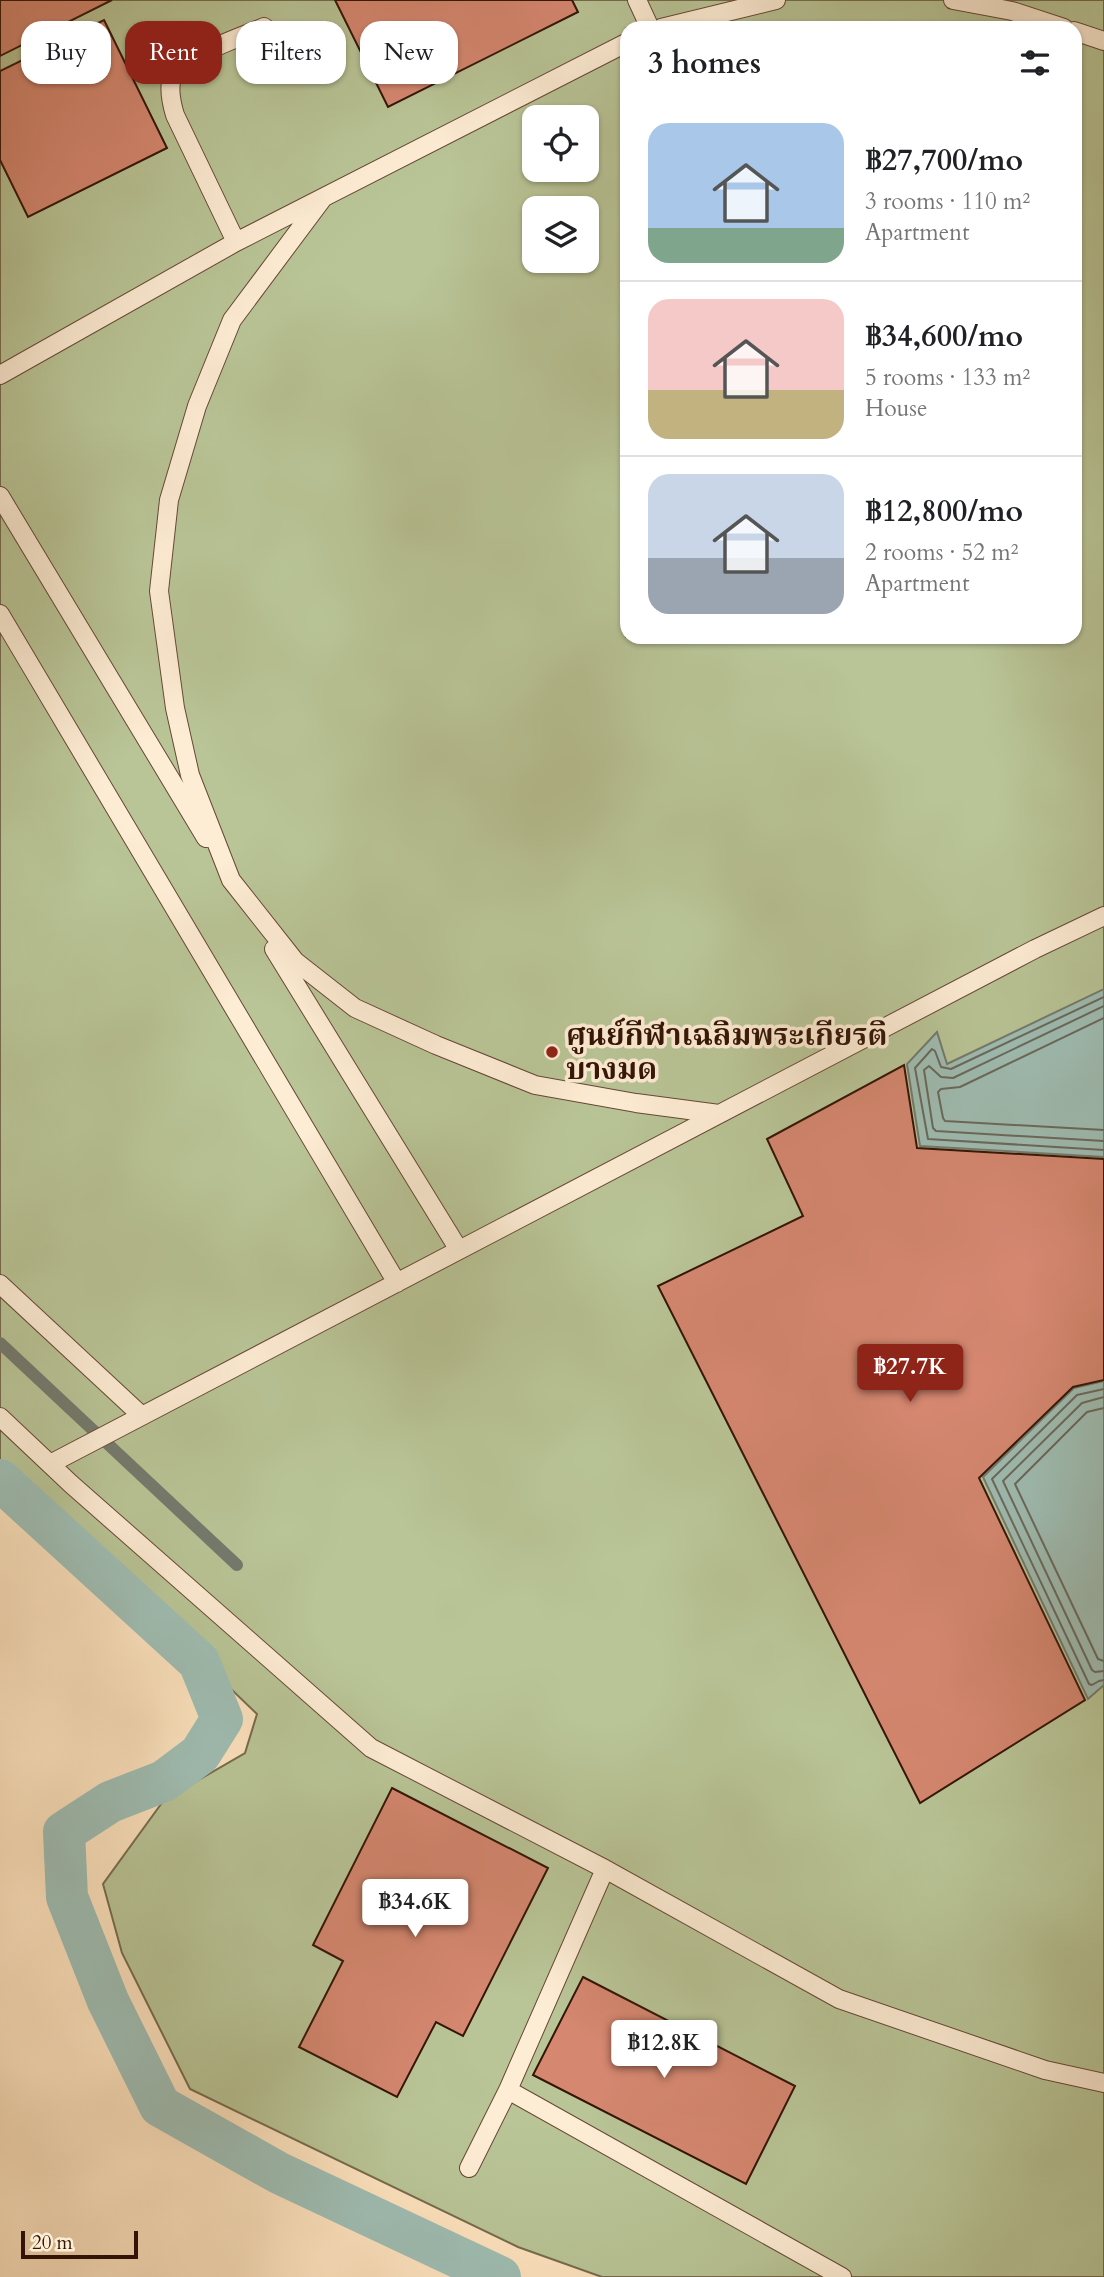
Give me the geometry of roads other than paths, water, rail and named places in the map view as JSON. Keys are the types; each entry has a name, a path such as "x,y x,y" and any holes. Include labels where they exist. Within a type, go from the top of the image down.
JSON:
{"lane":[{"path":"637,0 647,21"},
{"path":"706,17 728,0"},
{"path":"690,21 776,0"},
{"path":"953,0 1012,11 1043,21"},
{"path":"1021,0 1031,17"},
{"path":"1082,34 1104,41"},
{"path":"236,40 188,61 177,70 171,82 171,100 175,115 236,242"},
{"path":"0,375 236,242 620,46"},
{"path":"323,198 232,320 197,406 169,500 159,591 175,708 190,775 232,880 295,961 355,1008 436,1045 535,1085 719,1114"},
{"path":"0,496 459,1250"},
{"path":"0,614 397,1283"},
{"path":"50,1464 1035,949 1104,916"},
{"path":"0,1284 142,1416"},
{"path":"0,1417 371,1748 605,1869 839,1999 1045,2070 1104,2083"},
{"path":"469,2168 508,2090 605,1869"},
{"path":"508,2090 842,2277"}],"water":[{"path":"1104,989 1104,1157 920,1146 907,1064 937,1032 947,1064"},
{"path":"1104,1381 1104,1685 1088,1699 983,1477 1074,1388"}],"waterway":[{"path":"0,1343 237,1565"},
{"path":"0,1480 199,1662 222,1719 200,1754 164,1781 110,1802 64,1832 67,1897 108,2001 160,2106 279,2173 500,2277"}],"place":[{"name":"ศูนย์กีฬาเฉลิมพระเกียรติ บางมด","path":"552,1052"}]}
